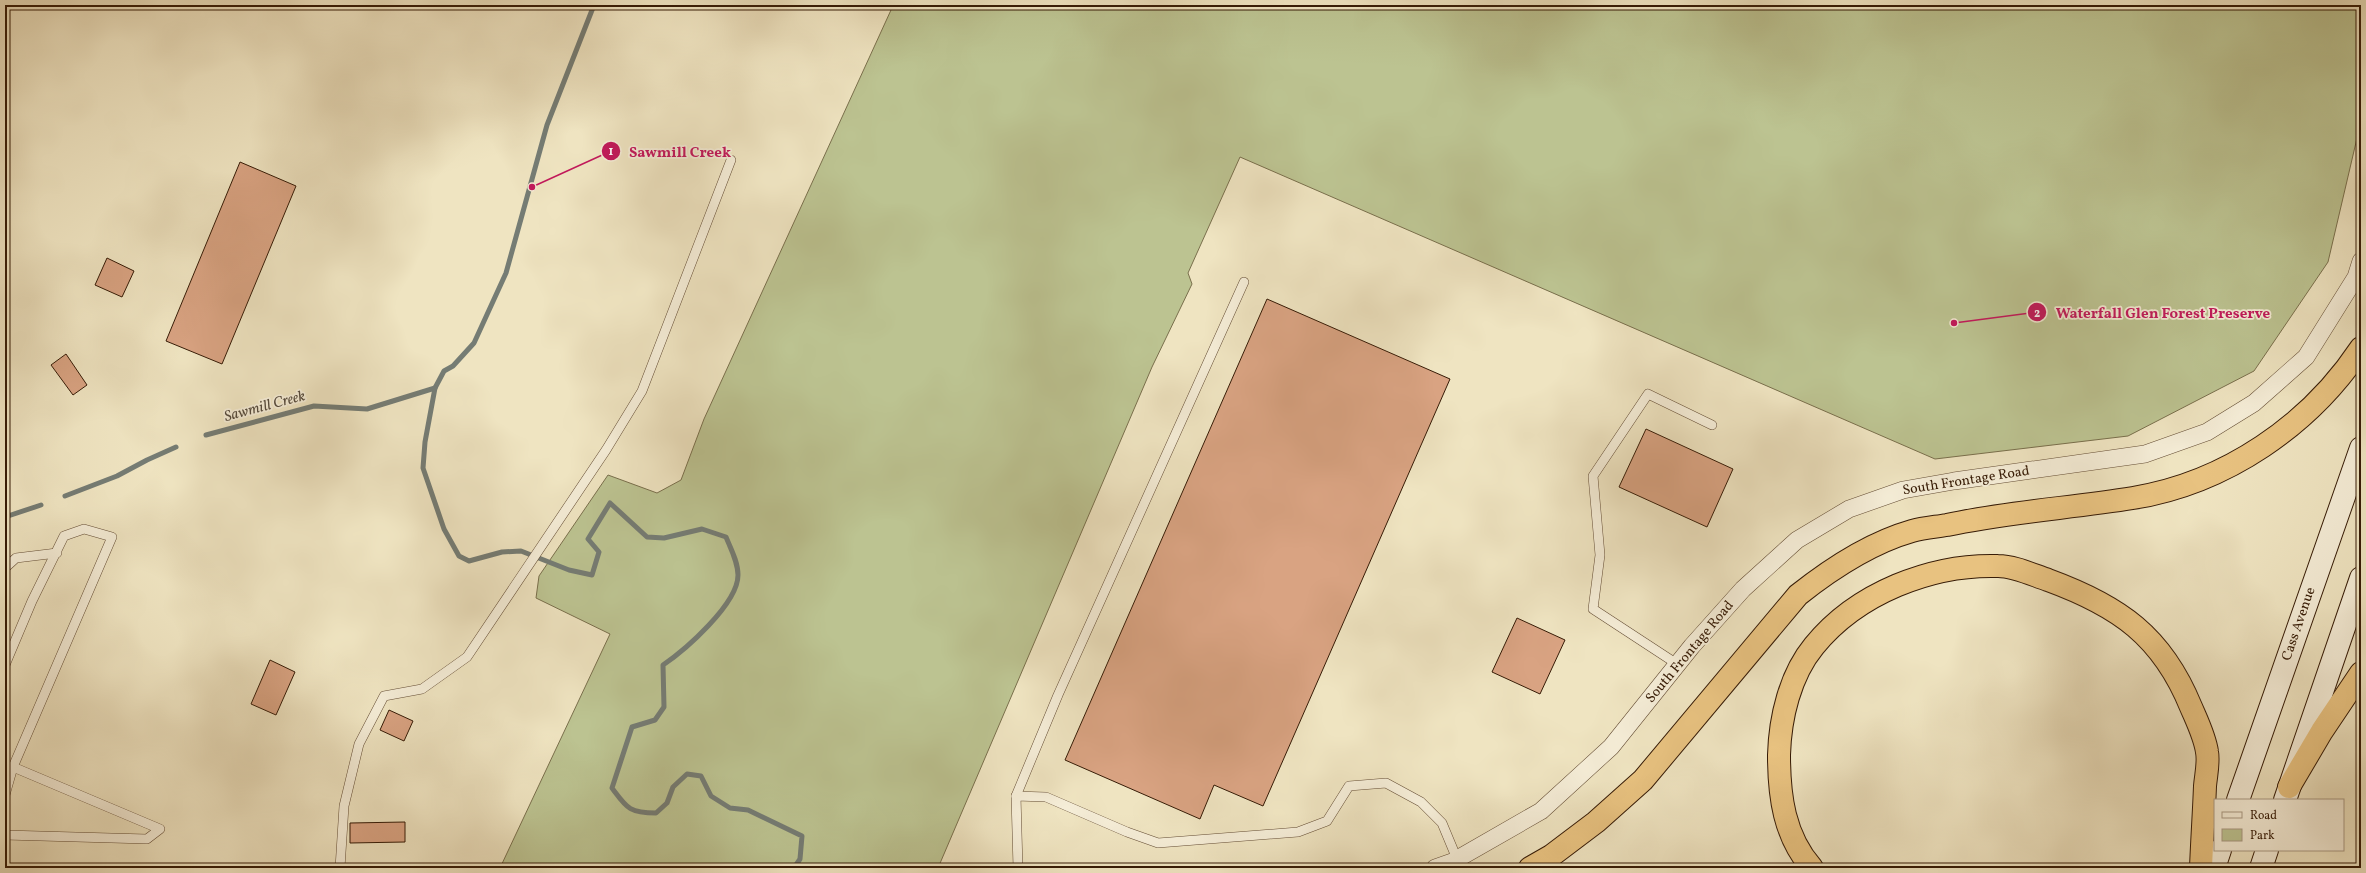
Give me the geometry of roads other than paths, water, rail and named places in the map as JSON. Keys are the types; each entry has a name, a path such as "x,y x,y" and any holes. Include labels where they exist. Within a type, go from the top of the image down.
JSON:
{"highway":[{"path":"1530,868 1551,856 1596,822 1643,780 1798,594 1826,572 1873,547 1912,531 1990,516 2134,498 2180,487 2226,469 2296,422 2343,375 2361,348"},
{"path":"1812,868 1795,847 1786,818 1781,790 1779,759 1780,728 1791,687 1813,647 1837,621 1861,604 1903,584 1937,572 2000,566 2079,591 2138,627 2166,657 2185,692 2207,752 2201,868"},
{"path":"2287,794 2322,731 2361,673"}],"main road":[{"name":"Cass Avenue","path":"2238,799 2361,448"},
{"path":"2287,794 2361,578"},
{"path":"2214,868 2220,851"},
{"path":"2261,868 2267,851"}],"street":[{"name":"South Frontage Road","path":"1434,868 1457,859 1541,811 1611,747 1677,664 1743,589 1797,540 1849,509 1911,489 2145,454 2207,432 2254,403 2306,357 2356,277 2361,261"}],"lane":[{"path":"340,868 344,806 359,744 384,696 422,689 467,657 606,450 642,391 731,160"},
{"path":"1018,868 1016,796 1061,688 1244,282"},
{"path":"1677,664 1593,609 1600,555 1593,476 1648,394 1712,425"},
{"path":"5,665 32,601 57,553 64,536 84,529 112,537 13,767 5,795"},
{"path":"5,568 16,558 57,553"},
{"path":"5,835 147,839 160,829 13,767"},
{"path":"1016,796 1046,797 1127,832 1158,843 1298,832 1327,821 1349,786 1386,783 1421,802 1442,823 1457,859"}],"waterway":[{"path":"594,5 547,125 506,273 474,343 453,366 444,371 435,388 425,442 423,468 444,529 459,556 469,561 502,552 521,551 569,570 592,575 599,552 588,539 610,503 647,537 664,538 702,529 726,537 737,565 738,575 736,587 720,612 709,625 684,649 663,665 664,707 655,720 632,727 612,788 625,805 630,808 640,812 656,813 667,803 673,787 687,774 701,776 711,796 730,808 748,810 802,836 800,859 794,868"},
{"name":"Sawmill Creek","path":"206,435 314,406 367,409 435,388"},
{"name":"Sawmill Creek","path":"65,496 117,476 176,447"},
{"name":"Sawmill Creek","path":"5,517 41,505"}],"place":[{"name":"Sawmill Creek","path":"532,187"},
{"name":"Waterfall Glen Forest Preserve","path":"1954,323"}]}
